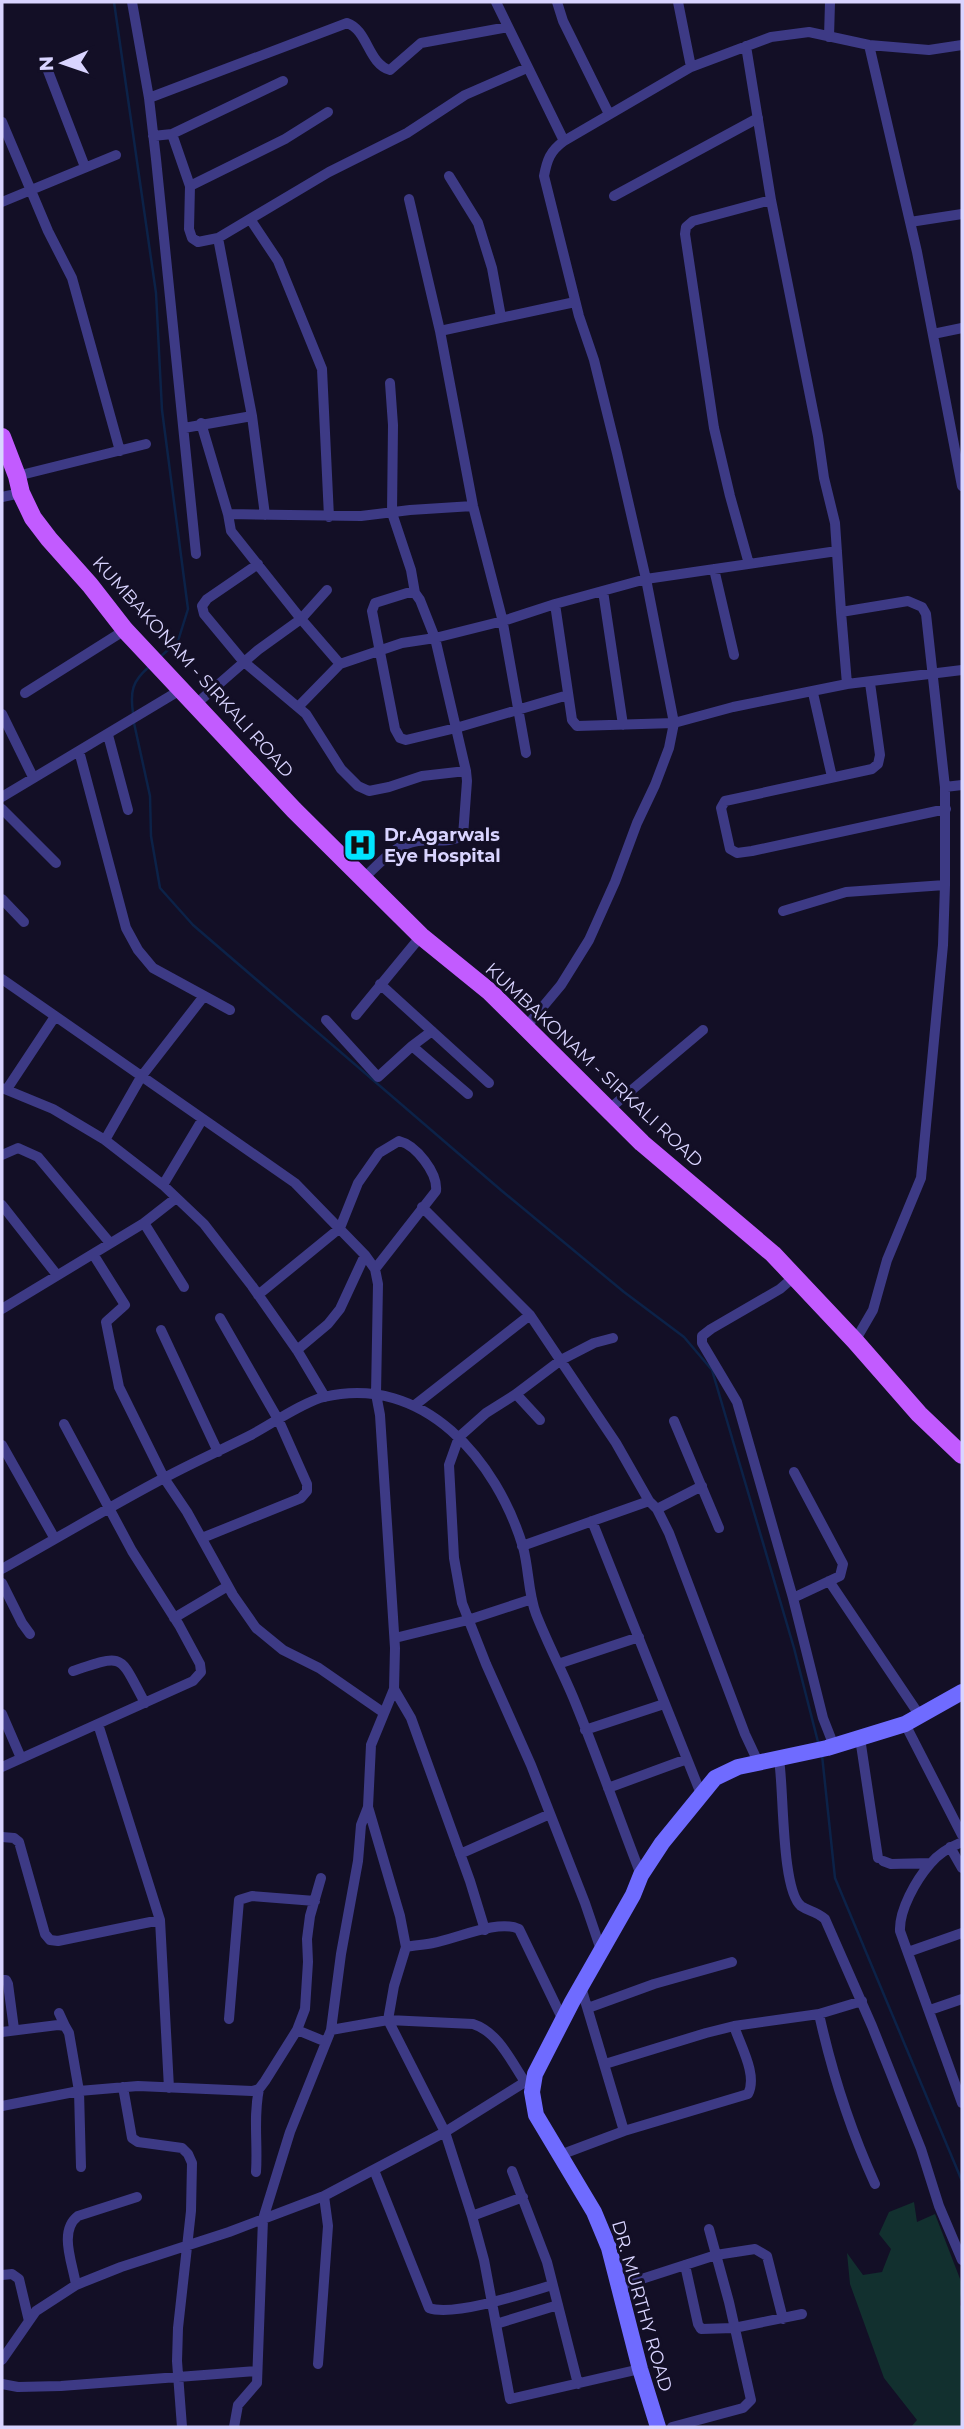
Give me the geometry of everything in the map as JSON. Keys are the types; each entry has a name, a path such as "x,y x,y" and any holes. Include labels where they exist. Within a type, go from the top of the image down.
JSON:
{"main road":[{"name":"KUMBAKONAM - SIRKALI ROAD","path":"2,437 33,518 49,539 125,630 294,810 421,936 490,992 642,1143 795,1276 919,1414 962,1455"},
{"path":"528,2084 602,1953 641,1875 662,1843 703,1792 758,1764 830,1747 905,1724 962,1694"},
{"path":"540,2065 543,2106 541,2127"},
{"name":"DR. MURTHY ROAD","path":"528,2084 541,2127 594,2212 609,2248 657,2427"}],"street":[{"path":"132,2 149,98 196,554"},
{"path":"496,2 564,141"},
{"path":"557,2 609,114"},
{"path":"678,2 691,67"},
{"path":"830,2 830,37"},
{"path":"149,98 347,23 355,27 378,64 390,71 421,43 508,27"},
{"path":"526,1027 561,985 589,940 615,882 636,823 655,785 669,748 674,723 646,579 594,360 575,302 544,176 547,160 564,141 691,67 771,37 808,32 869,45 929,50 962,45"},
{"path":"869,45 910,222 962,486"},
{"path":"746,46 771,200 835,523 847,684"},
{"path":"172,134 190,186 189,229 192,238 198,242 218,238 329,172 407,133 465,95 527,68"},
{"path":"48,71 85,167"},
{"path":"153,136 172,134 284,80"},
{"path":"190,186 285,139 328,112"},
{"path":"614,196 758,118"},
{"path":"2,122 48,231 72,278 120,451"},
{"path":"2,202 116,155"},
{"path":"449,176 478,223 492,268 501,317"},
{"path":"409,199 440,331 473,506 503,621 527,753"},
{"path":"749,564 715,428 685,233 686,227 694,220 771,200"},
{"path":"910,222 962,214"},
{"path":"250,219 278,261 322,369 329,517"},
{"path":"218,238 252,416 265,515"},
{"path":"440,331 575,302"},
{"path":"933,334 962,328"},
{"path":"363,879 396,848 416,841 448,840 463,836 467,781 435,638 415,593 411,570 392,513 393,425 390,383"},
{"path":"184,428 252,416"},
{"path":"949,424 962,421"},
{"path":"201,424 231,531 340,664"},
{"path":"2,497 19,485 146,444"},
{"path":"228,514 329,517 473,506"},
{"path":"299,706 340,664 402,643 435,638 503,621 646,579 837,551"},
{"path":"258,564 207,599 202,606 204,614 243,662 270,686 299,706 341,769 358,786 369,791 422,776 466,771"},
{"path":"714,569 734,655"},
{"path":"196,704 243,662 301,619 327,590"},
{"path":"603,591 622,725"},
{"path":"415,593 375,603 372,611 395,729 400,738 406,740 456,728 568,695"},
{"path":"841,612 908,601 922,607 926,614 946,809 943,945 921,1178 887,1260 873,1310 855,1341"},
{"path":"555,604 574,724 674,723 733,707 847,684 870,683 905,676 931,676 962,670"},
{"path":"25,693 125,630"},
{"path":"870,683 880,755 878,764 872,769 725,801 721,808 730,849 737,853 752,851 946,809"},
{"path":"2,797 182,689"},
{"path":"813,692 832,777"},
{"path":"2,714 33,777"},
{"path":"108,735 128,810"},
{"path":"79,751 125,928 153,968 230,1010"},
{"path":"944,787 962,785"},
{"path":"2,809 56,863"},
{"path":"783,911 846,892 945,885"},
{"path":"2,899 24,922"},
{"path":"356,1015 421,936"},
{"path":"380,984 489,1083"},
{"path":"4,985 295,1183 340,1228 375,1269 378,1284 376,1394 380,1415 395,1638 394,1689 370,1745 368,1807 400,1916 406,1947 394,1986 388,2020 445,2132 472,2216 510,2399 640,2369"},
{"path":"105,1140 141,1077 204,996"},
{"path":"54,1018 4,1088 53,1109 105,1140 163,1185 204,1224 297,1350 325,1397"},
{"path":"326,1020 378,1077 432,1031"},
{"path":"608,1110 703,1030"},
{"path":"412,1046 468,1094"},
{"path":"163,1185 202,1120"},
{"path":"258,1295 340,1228 358,1183 379,1153 399,1141 408,1143 434,1173 436,1191 375,1269"},
{"path":"2,1155 18,1149 28,1150 38,1157 110,1243"},
{"path":"2,1309 144,1223 176,1198"},
{"path":"2,1205 57,1275"},
{"path":"422,1207 530,1315 616,1443 653,1505 758,1764"},
{"path":"144,1223 184,1287"},
{"path":"93,1254 125,1306 106,1322 119,1387 164,1478 187,1512 228,1586 256,1628 283,1650 319,1668 384,1713"},
{"path":"297,1350 340,1310 365,1255"},
{"path":"795,1276 780,1289 711,1329 702,1336 702,1343 737,1402 793,1598 830,1747"},
{"path":"415,1405 530,1315"},
{"path":"202,1538 305,1496 307,1484 279,1421 220,1318"},
{"path":"161,1330 218,1452"},
{"path":"602,1953 586,1903 462,1603 454,1558 449,1465 459,1437 486,1413 561,1360 594,1343 613,1338"},
{"path":"2,1569 164,1478 279,1421 310,1402 325,1397 376,1394 415,1405 444,1423 470,1448 501,1493 522,1546 532,1599 641,1875"},
{"path":"516,1394 540,1420"},
{"path":"674,1421 719,1528"},
{"path":"2,1767 194,1681 201,1672 200,1664 109,1510 64,1424"},
{"path":"2,1445 55,1539"},
{"path":"793,1598 840,1576 843,1564 794,1472"},
{"path":"522,1546 592,1521 653,1505 702,1486"},
{"path":"592,1521 664,1704 703,1792"},
{"path":"829,1581 920,1716"},
{"path":"2,1583 30,1634"},
{"path":"174,1618 228,1586"},
{"path":"395,1638 532,1599"},
{"path":"558,1664 639,1637"},
{"path":"73,1671 109,1658 116,1659 127,1669 145,1703"},
{"path":"394,1689 411,1718 485,1930"},
{"path":"585,1730 664,1704"},
{"path":"2,1714 21,1758"},
{"path":"98,1724 160,1920 169,2088"},
{"path":"905,1724 962,1835"},
{"path":"860,1738 880,1859 891,1864 930,1863"},
{"path":"608,1788 687,1759"},
{"path":"779,1759 783,1826 793,1895 801,1906 815,1911 825,1919 862,2001 962,2260"},
{"path":"234,2427 238,2405 257,2383 263,2219 290,2132 331,2030 341,1954 358,1861 361,1825 368,1807"},
{"path":"460,1854 550,1814"},
{"path":"2,1838 14,1838 19,1842 45,1934 50,1940 58,1941 160,1920"},
{"path":"962,1842 950,1847 930,1863 900,1920 900,1931 962,2103"},
{"path":"950,1847 962,1868"},
{"path":"256,2172 254,2122 259,2089 297,2030 305,2009 307,1939 321,1878"},
{"path":"229,2019 239,1900 252,1896 315,1901"},
{"path":"406,1947 435,1943 485,1930 512,1926 519,1928 563,2020"},
{"path":"908,1952 962,1933"},
{"path":"588,2008 654,1984 732,1962"},
{"path":"2,1980 6,1980 8,1984 14,2029"},
{"path":"582,1987 624,2131"},
{"path":"930,2010 962,1999"},
{"path":"605,2064 734,2026 819,2014 862,2001"},
{"path":"59,2013 69,2033 79,2091 81,2167"},
{"path":"819,2014 827,2051 853,2136 875,2185"},
{"path":"2,2360 29,2321 44,2305 76,2285 324,2196 445,2132 528,2084 486,2028 473,2024 388,2020 331,2030"},
{"path":"2,2032 65,2026"},
{"path":"560,2154 624,2131 748,2094 752,2086 750,2073 734,2026"},
{"path":"297,2030 326,2042"},
{"path":"949,2064 962,2060"},
{"path":"2,2106 79,2091 123,2087 240,2091 259,2089"},
{"path":"123,2087 132,2138 138,2142 182,2148 192,2163 191,2211 178,2328 182,2427"},
{"path":"374,2170 429,2308 441,2310 492,2303 552,2285"},
{"path":"512,2171 547,2262 578,2384"},
{"path":"318,2364 328,2226 324,2196"},
{"path":"76,2285 67,2235 71,2222 78,2216 137,2197"},
{"path":"472,2216 523,2197"},
{"path":"672,2427 748,2405 751,2393 709,2229"},
{"path":"620,2286 716,2255 755,2249 767,2256 783,2319"},
{"path":"685,2265 701,2329 734,2328 802,2314"},
{"path":"2,2275 12,2274 19,2279 29,2321"},
{"path":"496,2324 558,2305"},
{"path":"2,2384 18,2388 42,2387 257,2371"}],"green space":[{"path":"914,2202 917,2222 935,2214 962,2284 962,2427 911,2427 917,2420 884,2378 850,2284 847,2253 863,2275 882,2272 891,2249 879,2234 889,2212"}],"waterway":[{"path":"114,2 156,293 162,410 188,609 178,641 159,658"},
{"path":"133,713 134,687 149,667"},
{"path":"134,723 150,796 151,836 160,888 193,925 502,1191 624,1292 684,1337 712,1370 794,1648 818,1742"},
{"path":"822,1755 835,1878 962,2181"}],"place":[{"name":"Dr.Agarwals Eye Hospital","path":"360,845"}]}
